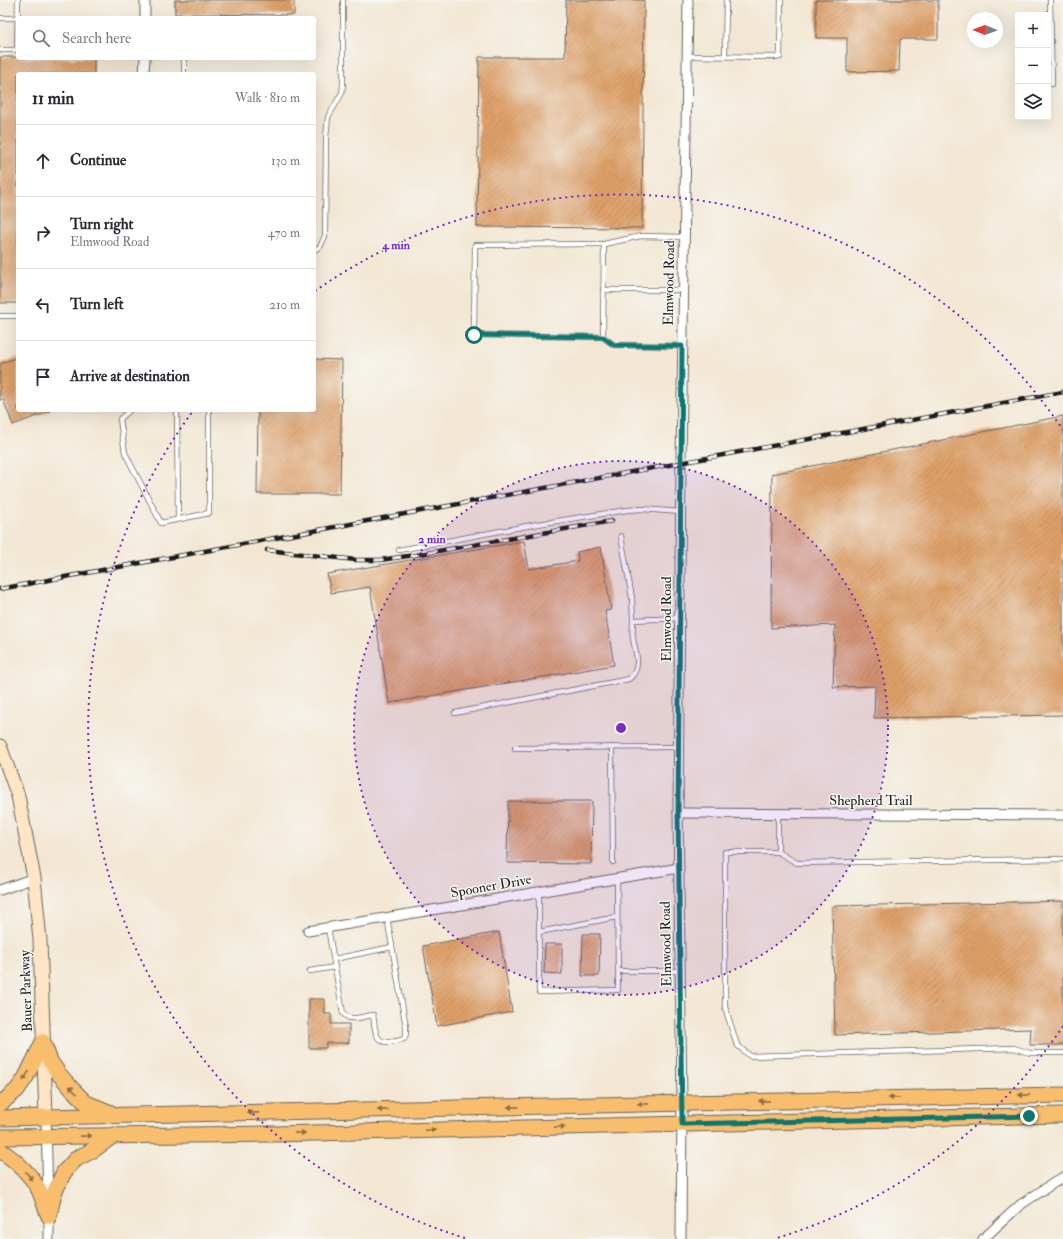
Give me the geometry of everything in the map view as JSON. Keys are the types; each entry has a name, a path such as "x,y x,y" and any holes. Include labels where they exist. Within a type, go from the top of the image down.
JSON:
{"main road":[{"name":"Bauer Parkway","path":"0,746 18,796 34,878 40,940 46,1118"},
{"path":"0,1104 17,1090 26,1077 43,1042"},
{"path":"43,1042 50,1061 59,1074 86,1103 118,1116"},
{"path":"0,1118 1063,1095"},
{"path":"0,1137 281,1133 1063,1115"},
{"path":"49,1216 54,1193 64,1172 76,1160 95,1149 114,1135"},
{"path":"0,1150 12,1159 31,1179 38,1189 49,1216"}],"street":[{"path":"145,0 145,16"},
{"name":"Elmwood Road","path":"681,1239 682,1103 678,813 682,346 688,0"},
{"path":"144,72 145,60"},
{"name":"Shepherd Trail","path":"678,813 1063,815"},
{"name":"Spooner Drive","path":"308,931 679,868"},
{"path":"0,890 34,878"},
{"name":"Bauer Parkway","path":"46,1118 49,1239"},
{"path":"983,1239 1020,1205 1063,1177"}],"lane":[{"path":"18,0 18,16"},
{"path":"316,249 320,247 325,236 326,138 328,117 342,93 343,85 343,0"},
{"path":"725,56 726,0"},
{"path":"687,56 780,57 782,0"},
{"path":"1050,0 1052,84"},
{"path":"0,18 16,18"},
{"path":"0,50 16,50"},
{"path":"184,60 184,72"},
{"path":"682,346 614,345 603,337 474,335 475,245 604,244 642,236 684,237"},
{"path":"603,337 604,244"},
{"path":"603,290 683,290"},
{"path":"0,316 16,316"},
{"path":"128,412 120,419 125,453 161,523 209,513 209,412"},
{"path":"176,412 178,519"},
{"path":"399,550 532,525 628,510 642,509 680,512"},
{"path":"455,713 629,679 633,675 637,666 633,637 632,598 621,536"},
{"path":"633,620 680,618"},
{"path":"612,747 613,862"},
{"path":"515,748 679,747"},
{"path":"778,814 778,852"},
{"path":"1063,859 797,863 778,852 725,852 725,1007 737,1045 750,1056 1014,1048 1030,1053 1063,1053"},
{"path":"539,892 540,992 618,990 617,878"},
{"path":"539,932 617,917"},
{"path":"328,928 346,1017 351,1019 373,1015 379,1040 384,1042 401,1040 404,1039 406,1034 406,1027 387,918"},
{"path":"334,959 392,947"},
{"path":"310,971 335,967"},
{"path":"618,971 681,971"}],"building":[{"path":"175,0 294,0 294,15 175,14"},
{"path":"566,0 644,0 642,228 477,227 479,57 565,57"},
{"path":"816,0 938,0 938,39 900,39 899,71 847,72 847,38 816,38"},
{"path":"0,57 16,57 16,60 94,60 94,72 16,72 16,303 0,303"},
{"path":"16,358 16,412 47,412 13,425 3,399 0,400 0,364"},
{"path":"316,359 342,360 340,494 257,494 258,412 316,412"},
{"path":"1063,416 1063,715 874,718 875,686 833,687 835,625 771,628 772,474"},
{"path":"524,541 529,569 578,561 577,552 601,547 611,610 605,611 614,665 389,703 370,587 331,593 327,574"},
{"path":"508,801 592,801 591,864 507,863"},
{"path":"1063,901 1063,1045 1030,1045 1031,1029 835,1035 832,906"},
{"path":"499,932 512,1012 437,1026 423,946"},
{"path":"583,934 600,934 599,976 582,976"},
{"path":"545,944 562,944 562,974 544,973"},
{"path":"309,999 325,999 325,1014 331,1014 331,1024 349,1024 349,1043 326,1043 326,1048 309,1048"}],"railway":[{"path":"0,589 1063,392"},
{"path":"267,550 356,560 380,560 612,521"}],"route":[{"path":"474,335 603,337 614,345 682,346 678,813 682,1124 1029,1116"}]}
